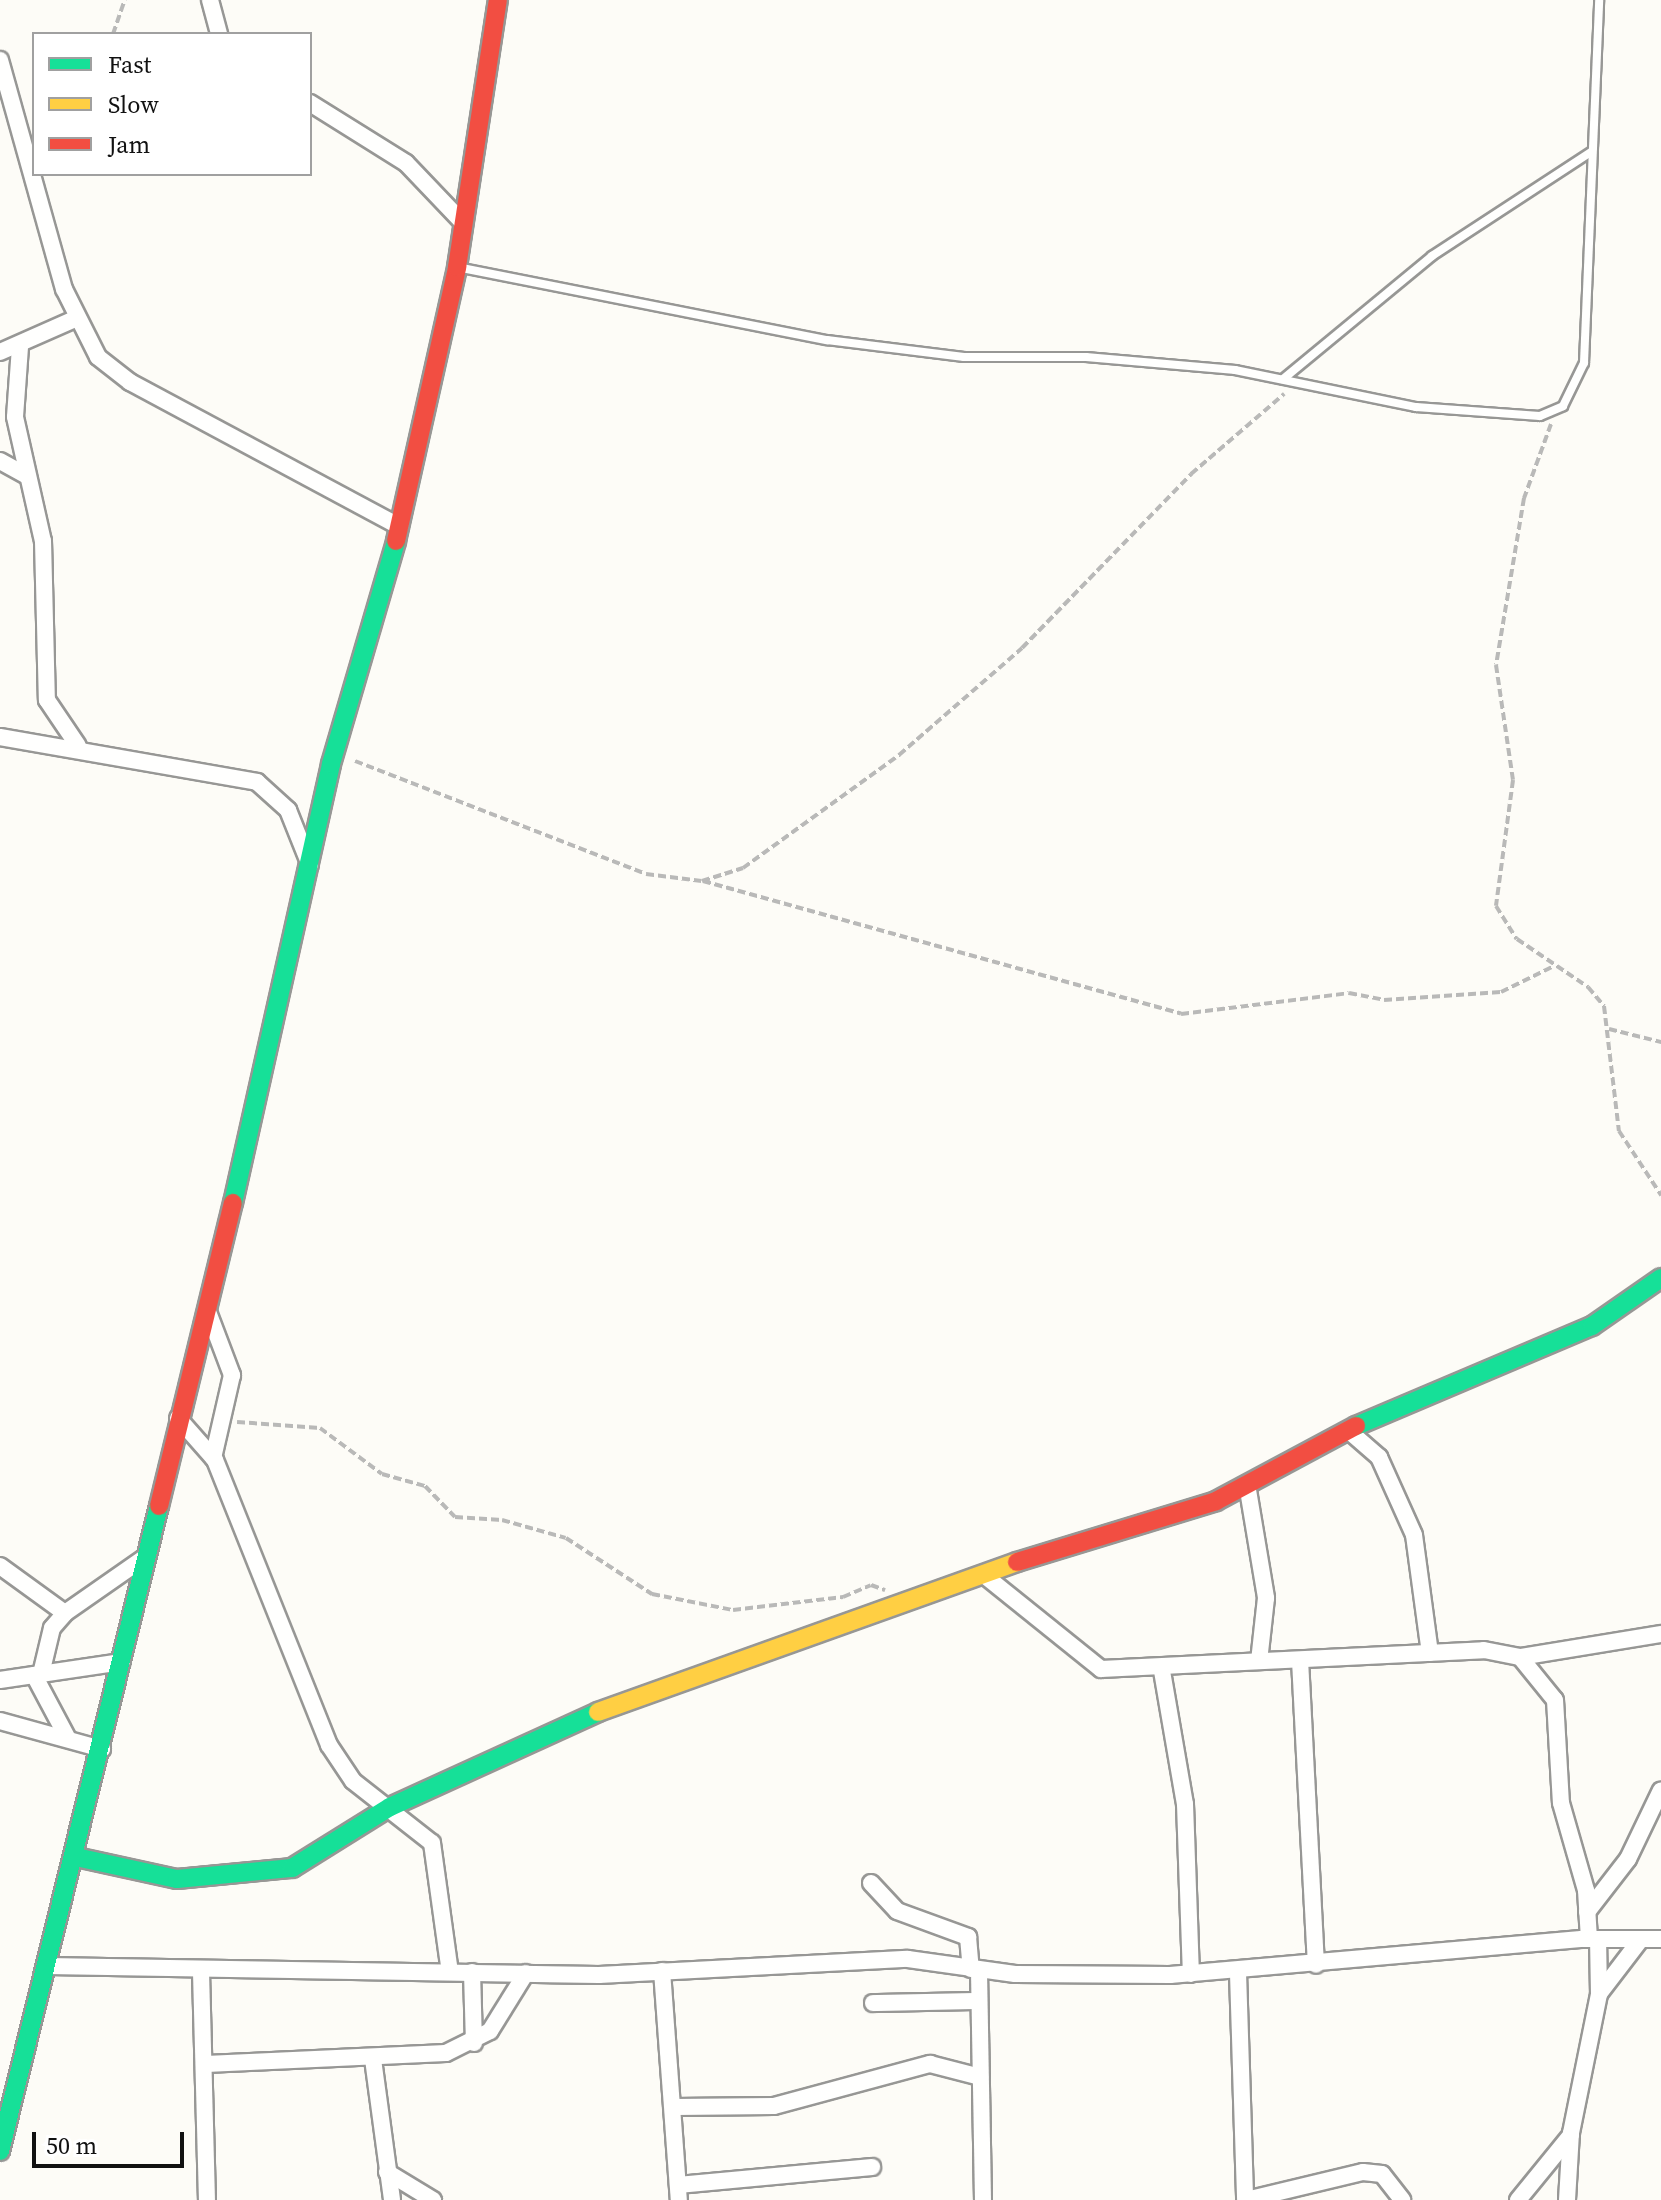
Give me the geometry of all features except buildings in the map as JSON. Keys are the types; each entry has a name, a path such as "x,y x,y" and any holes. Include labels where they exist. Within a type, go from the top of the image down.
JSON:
{"street":[{"path":"210,0 218,32"},
{"path":"0,2151 102,1749 335,752 400,527 457,267 498,0"},
{"path":"0,60 32,167"},
{"path":"312,104 406,163 464,224"},
{"path":"35,176 77,318 98,357 130,382 400,527"},
{"path":"0,352 20,347 77,318"},
{"path":"20,347 15,417 25,475 43,541 47,700 78,746"},
{"path":"0,461 25,475"},
{"path":"0,737 78,746 257,782 288,810 310,865"},
{"path":"76,1857 177,1879 292,1868 390,1807 652,1688 907,1604 1247,1484 1349,1431 1592,1326 1661,1278"},
{"path":"207,1309 232,1375 223,1426 213,1458"},
{"path":"178,1418 213,1458 329,1745 353,1781 432,1843 450,1972"},
{"path":"1349,1431 1379,1457 1405,1510 1430,1653"},
{"path":"1247,1484 1261,1536 1266,1598 1259,1661"},
{"path":"68,1739 37,1675 52,1628 65,1613 148,1555"},
{"path":"0,1566 65,1613"},
{"path":"984,1575 1083,1661 1114,1671 1162,1671 1259,1661 1430,1653 1520,1657 1661,1634"},
{"path":"1520,1657 1555,1700 1561,1803 1594,1939 1599,1994 1571,2135 1567,2200"},
{"path":"1300,1660 1316,1965"},
{"path":"0,1680 122,1662"},
{"path":"1162,1671 1186,1816 1191,1974"},
{"path":"0,1721 102,1749"},
{"path":"1587,1912 1628,1859 1661,1790"},
{"path":"871,1883 897,1911 968,1937 979,2001 983,2200"},
{"path":"47,1966 201,1972 526,1973 662,1971 908,1959 975,1970 1191,1974 1238,1973 1594,1939 1661,1939"},
{"path":"1599,1994 1641,1939"},
{"path":"662,1971 675,2107 679,2192 872,2167"},
{"path":"201,1972 206,2064 207,2200"},
{"path":"472,1972 474,2043"},
{"path":"206,2064 373,2059 446,2053 474,2043 490,2031 526,1973"},
{"path":"1238,1973 1246,2200 1363,2172 1382,2174 1402,2200"},
{"path":"873,2003 979,2001"},
{"path":"373,2059 392,2200"},
{"path":"675,2107 774,2106 930,2064 980,2077"},
{"path":"1518,2200 1571,2135"},
{"path":"387,2172 433,2200"}],"lane":[{"path":"457,267 827,340 1283,379 1490,415 1554,410 1577,388 1584,363 1599,0"},
{"path":"1283,379 1432,256 1591,152"}],"path":[{"path":"114,32 125,0"},
{"path":"702,881 772,852 899,755 1061,611 1252,416 1302,383"},
{"path":"1554,410 1546,452 1524,498 1496,665 1513,780 1495,892 1508,931 1588,987 1609,1029 1607,1079 1619,1131 1661,1195"},
{"path":"335,752 646,874 702,881 1181,1014 1349,993 1384,1000 1501,992 1554,966"},
{"path":"1609,1029 1661,1042"},
{"path":"223,1426 269,1420 320,1428 382,1474 425,1486 455,1517 502,1520 566,1538 652,1594 733,1610 843,1597 871,1585 907,1604"}],"traffic: fast":[{"path":"233,1203 331,764 396,541"},
{"path":"1356,1426 1592,1326 1661,1278"},
{"path":"0,2151 159,1506"},
{"path":"76,1857 177,1879 292,1868 390,1807 598,1712"}],"traffic: slow":[{"path":"598,1712 1017,1562"}],"traffic: jam":[{"path":"396,541 457,267 498,0"},
{"path":"159,1506 233,1203"},
{"path":"1017,1562 1216,1501 1356,1426"}]}
